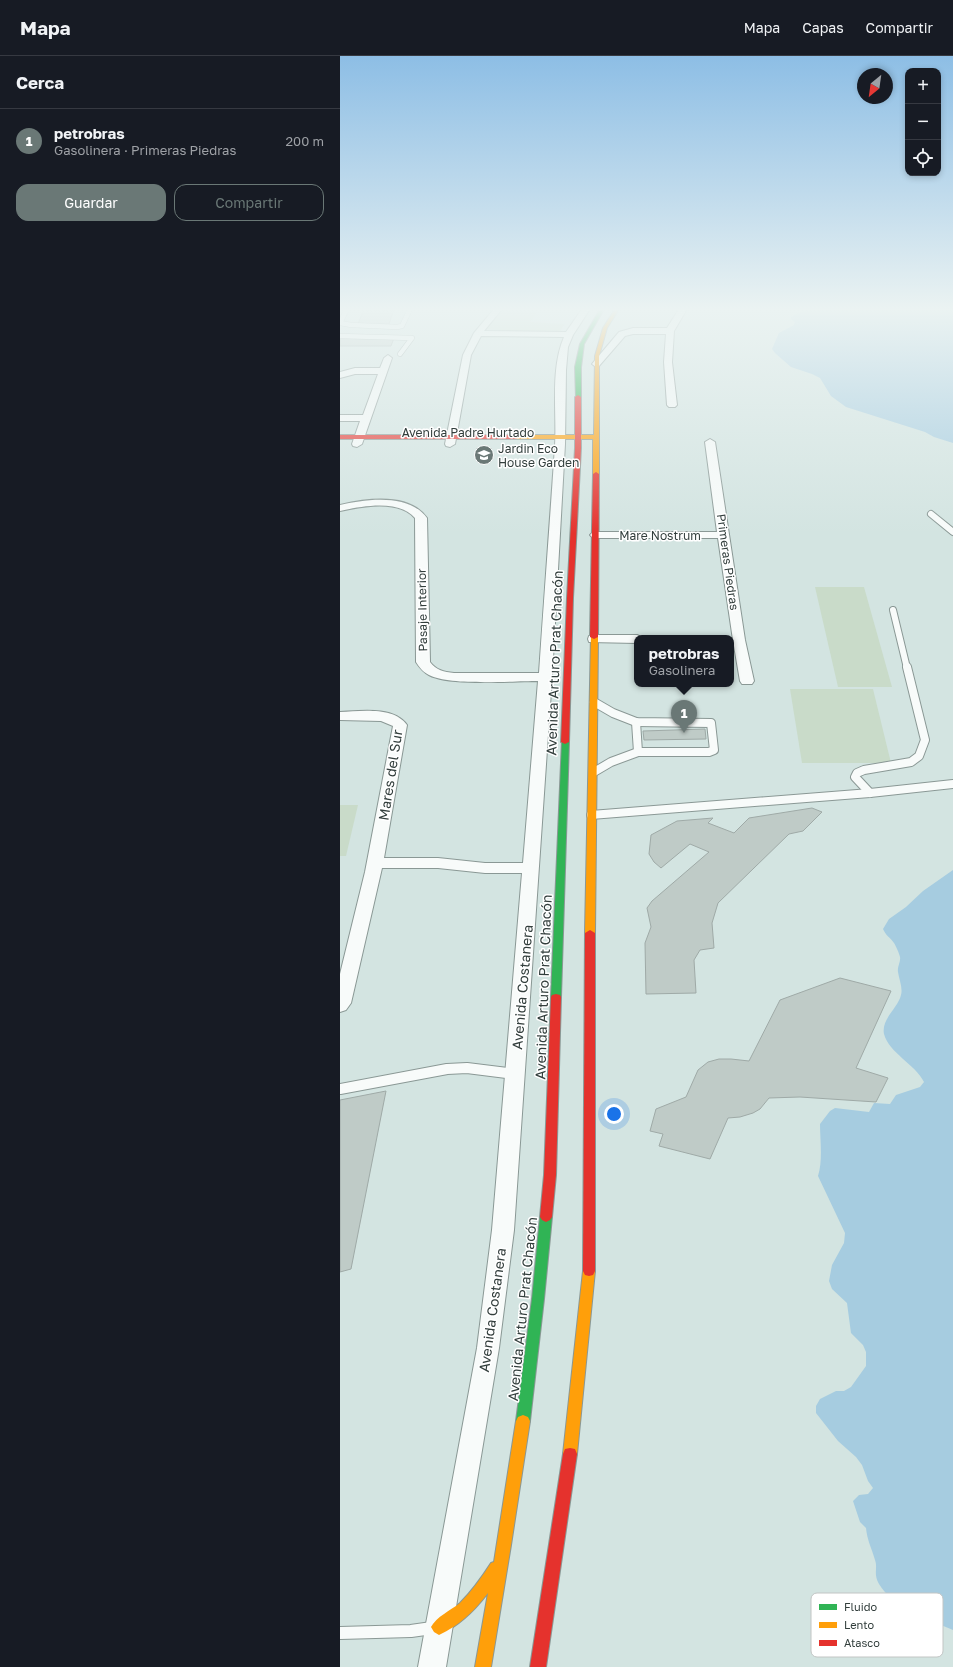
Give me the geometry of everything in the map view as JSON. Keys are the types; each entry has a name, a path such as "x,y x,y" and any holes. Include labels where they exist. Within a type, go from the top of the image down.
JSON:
{"main road":[{"name":"Avenida Arturo Prat Chacón","path":"483,1667 508,1526 533,1352 550,1175 570,606 578,440 578,384"},
{"path":"538,1667 570,1456 589,1268 591,815 593,772 596,535 596,384"},
{"name":"Avenida Padre Hurtado","path":"340,437 359,440 597,440"},
{"name":"Avenida Padre Hurtado","path":"340,444 359,440"},
{"path":"439,1627 458,1616 474,1602 488,1585 498,1566 508,1526"}],"street":[{"path":"359,440 379,384"},
{"path":"451,440 461,384"},
{"name":"Avenida Costanera","path":"432,1667 478,1410 503,1230 545,677 560,440 561,384"},
{"path":"670,384 672,405"},
{"path":"340,418 367,418"},
{"name":"Primeras Piedras","path":"710,442 724,535 735,640 748,681"},
{"name":"Pasaje Interior","path":"340,508 363,504 390,504 410,508 419,514 421,518 423,662 429,670 440,675 454,677 545,677"},
{"name":"Mare Nostrum","path":"596,535 724,535"},
{"path":"594,639 634,639"},
{"name":"Mares del Sur","path":"340,716 387,717 397,721 400,725 374,868 342,1003 340,1006"},
{"path":"374,868 441,871 485,868 531,868"}],"lane":[{"path":"931,514 953,532"},
{"path":"870,793 855,777 857,773 864,770 911,762 919,756 925,740 893,610"},
{"path":"593,702 613,713 636,722 707,722 712,725 714,750 709,752 638,752 611,762 593,772"},
{"path":"636,722 638,752"},
{"path":"591,815 870,793 953,784"},
{"path":"340,1089 447,1069 472,1069 515,1074"},
{"path":"340,1633 411,1631 439,1627"}],"green space":[{"path":"815,587 864,587 892,687 838,687"},
{"path":"790,689 873,689 891,763 802,763"},
{"path":"340,805 358,805 346,856 340,856"}],"water":[{"path":"824,384 953,384 953,443 934,437 925,432 846,407 831,396"},
{"path":"953,870 953,1630 943,1626 943,1593 886,1593 879,1584 876,1577 876,1563 868,1540 866,1528 860,1522 853,1501 859,1495 868,1494 873,1488 868,1481 862,1465 856,1457 838,1441 816,1413 816,1406 820,1399 836,1391 844,1391 851,1387 866,1366 866,1352 863,1345 851,1333 847,1303 832,1289 829,1281 832,1265 844,1243 845,1233 818,1176 821,1157 820,1124 830,1111 835,1108 869,1112 874,1103 890,1104 896,1095 920,1087 924,1082 915,1070 891,1047 884,1034 887,1018 897,1004 902,989 898,970 900,955 894,943 883,929 889,919 906,907 923,891"}],"building":[{"path":"705,729 706,739 644,740 643,731"},
{"path":"812,808 822,812 803,831 789,834 718,903 712,923 714,948 700,950 694,960 696,993 646,994 645,943 651,927 647,908 652,901 709,852 690,844 661,868 654,862 649,854 651,835 677,821 713,818 708,823 734,833 749,818"},
{"path":"840,978 891,991 856,1068 888,1078 876,1102 800,1097 769,1098 760,1109 753,1113 740,1117 728,1118 710,1159 659,1146 663,1134 650,1131 656,1109 686,1097 698,1070 708,1062 719,1059 749,1061 780,1000"},
{"path":"386,1091 351,1269 340,1272 340,1100"}],"traffic: fast":[{"path":"578,384 578,397"},
{"path":"556,997 565,742"},
{"path":"523,1421 538,1299 546,1217"}],"traffic: slow":[{"path":"596,474 597,384"},
{"path":"516,437 597,437"},
{"path":"590,933 594,637"},
{"path":"570,1454 589,1271"},
{"path":"483,1667 523,1421"},
{"path":"439,1627 464,1609 471,1602 496,1568"}],"traffic: jam":[{"path":"565,742 570,598 578,448 578,397"},
{"path":"340,437 516,437"},
{"path":"594,637 596,474"},
{"path":"589,1271 590,933"},
{"path":"546,1217 550,1175 556,997"},
{"path":"538,1667 570,1454"}],"place":[{"name":"Jardin Eco House Garden","path":"484,455"},
{"name":"petrobras","path":"684,733"}]}
